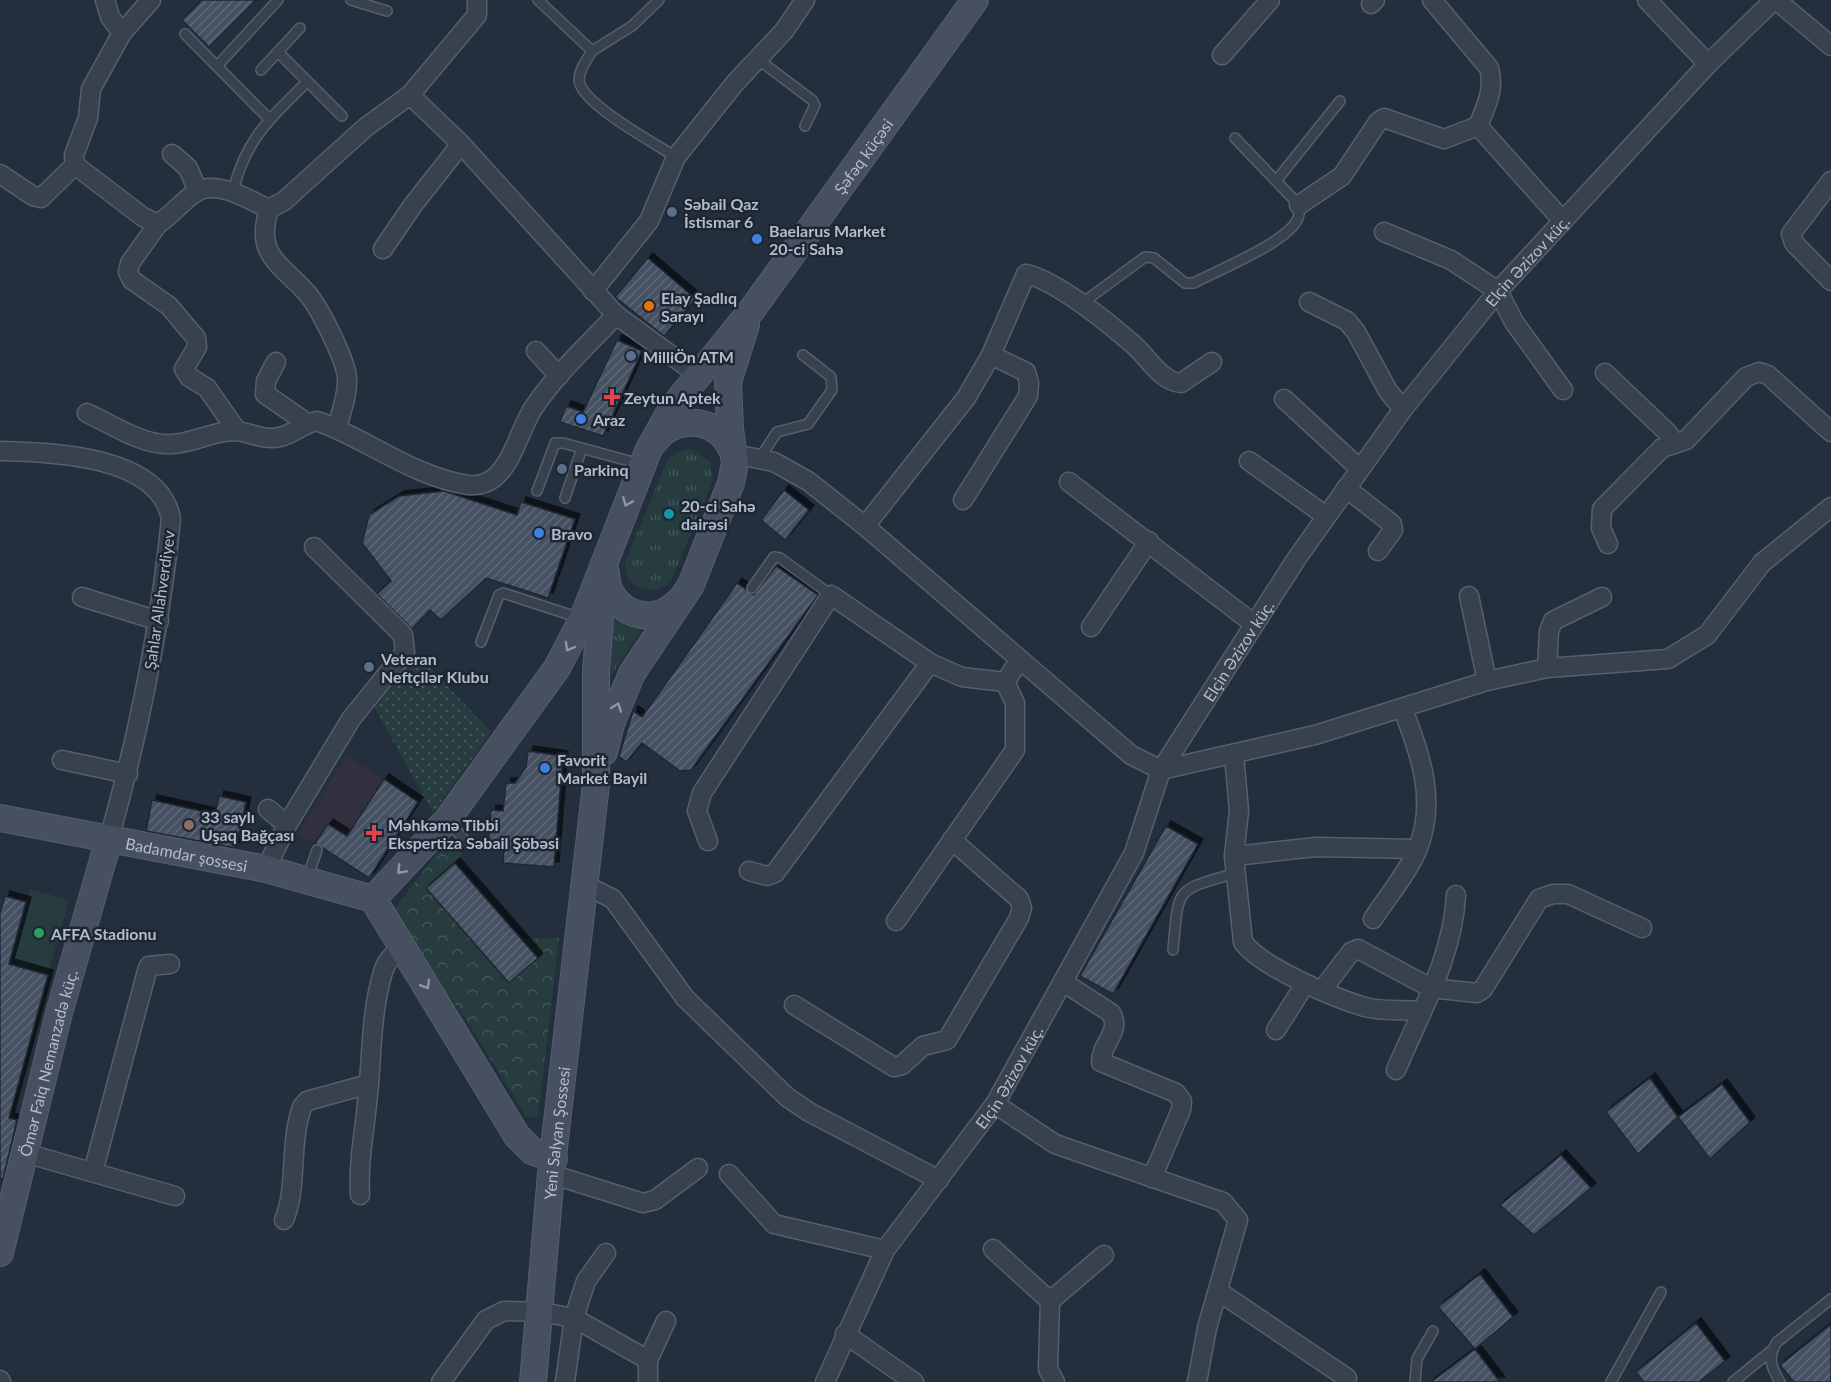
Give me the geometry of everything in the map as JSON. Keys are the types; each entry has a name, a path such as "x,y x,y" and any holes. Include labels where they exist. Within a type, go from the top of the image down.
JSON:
{"main road":[{"name":"Şəfəq küçəsi","path":"751,311 975,0"},
{"path":"553,1166 532,1151 517,1136 373,899 447,820 557,668 583,618 645,458 672,408 697,374 751,311"},
{"path":"596,783 611,724 632,673 684,596 734,471 728,410 728,382 751,311"},
{"path":"645,458 664,430 690,422 713,429 723,437 734,454"},
{"path":"606,554 609,589 622,608 633,614 646,617 659,614 672,609 684,596"},
{"path":"596,783 597,643 606,554"},
{"name":"Yeni Salyan Şossesi","path":"533,1382 553,1166 596,783"},
{"name":"Badamdar şossesi","path":"0,818 266,869 373,899"},
{"name":"Ömər Faiq Nemanzadə küç.","path":"0,1253 59,1013 109,839"}],"street":[{"path":"105,0 110,17 122,33"},
{"path":"151,0 122,33 91,89 88,118 74,155 75,165 143,217 158,224"},
{"path":"337,428 347,392 347,376 306,292 276,265 267,250 264,225 269,209 284,201 359,133 410,95 477,15 477,0"},
{"path":"593,291 649,220 676,157 735,83 759,60 806,0"},
{"path":"1222,55 1270,0"},
{"path":"1299,205 1342,176 1378,122 1384,118 1444,140 1478,126 1491,96 1493,82 1489,68 1432,0"},
{"path":"1647,0 1708,64"},
{"path":"1775,0 1831,46"},
{"name":"Elçin Əzizov küç.","path":"825,1382 885,1250 995,1104 1134,853 1161,770 1326,516 1403,409 1498,291 1708,64 1775,0"},
{"path":"410,95 461,144 616,315 697,374"},
{"path":"1478,126 1563,221"},
{"path":"383,249 413,205 461,144"},
{"path":"172,154 188,168 198,191"},
{"path":"0,174 33,196 41,198 75,165"},
{"path":"1831,182 1791,234 1794,243 1831,281"},
{"path":"237,431 207,388 189,377 184,369 197,346 196,338 169,306 132,280 128,272 130,263 158,224 198,191 208,189 233,192 269,209"},
{"path":"1384,232 1451,260 1498,291 1514,322 1563,390"},
{"path":"865,526 966,398 991,355 1026,274 1042,278 1081,304 1134,345 1171,382 1181,383 1212,362"},
{"path":"1309,302 1347,321 1356,332 1388,391 1403,409"},
{"path":"87,413 142,438 171,445 202,435 237,431 261,438 278,438 307,423 317,421 337,428 421,469 462,483 481,484 494,478 501,469 523,424 559,376 616,315"},
{"path":"536,351 559,376"},
{"path":"963,500 1028,396 1029,383 1026,372 991,355"},
{"path":"276,362 266,381 265,394 307,423"},
{"path":"1608,544 1600,528 1602,509 1662,448 1686,440 1746,378 1759,372 1768,375 1831,432"},
{"path":"1605,373 1668,433 1675,444"},
{"path":"1284,399 1360,469"},
{"name":"Şahlar Allahverdiyev","path":"0,451 40,452 99,460 137,475 164,499 171,519 159,621 128,774 109,839"},
{"path":"734,454 760,458 791,470 865,526 1018,661 1131,755 1161,770 1234,755 1403,709 1487,681 1547,668 1668,659 1707,634 1762,563 1831,507"},
{"path":"1249,460 1326,516"},
{"path":"1069,482 1149,541 1254,624"},
{"path":"1346,488 1392,524 1393,530 1378,551"},
{"path":"1091,627 1149,541"},
{"path":"266,869 286,825 351,719 405,652 403,635 314,547"},
{"path":"708,841 697,811 702,793 831,595 930,663 962,677 1005,682"},
{"path":"1468,596 1487,681"},
{"path":"82,597 159,621"},
{"path":"1547,668 1549,631 1553,621 1602,597"},
{"path":"1005,682 1018,661"},
{"path":"749,871 767,876 775,873 930,663"},
{"path":"896,921 1015,750 1015,703 1005,682"},
{"path":"1373,919 1417,849 1424,826 1426,791 1424,769 1403,709"},
{"path":"1234,755 1239,811 1235,864 1243,942 1250,951 1313,987 1367,1008 1421,1011"},
{"path":"62,760 128,774"},
{"path":"268,809 286,825"},
{"path":"794,1005 894,1067 902,1065 923,1046 947,1040 1019,918 1022,908 1019,899 952,840"},
{"path":"1235,864 1316,847 1417,849"},
{"path":"585,885 613,899 685,998 787,1097 809,1112 939,1180"},
{"path":"1276,1030 1313,987 1351,952 1359,949 1431,988 1477,993 1483,989 1539,899 1553,894 1568,894 1642,928"},
{"path":"1396,1070 1446,956 1455,915 1456,895"},
{"path":"360,1195 360,1157 369,1084 373,1015 384,969 391,957 402,946"},
{"path":"93,1172 147,971 149,966 170,964"},
{"path":"1063,982 1112,1013 1115,1019 1115,1029 1101,1054 1101,1062 1176,1093 1182,1101 1181,1110 1152,1178"},
{"path":"284,1220 288,1210 292,1157 302,1107 307,1101 369,1084"},
{"path":"995,1104 1055,1144 1223,1202 1238,1220 1207,1328 1197,1382"},
{"path":"25,1153 175,1196"},
{"path":"553,1166 643,1203 655,1200 698,1168"},
{"path":"729,1174 774,1224 885,1250"},
{"path":"993,1249 1050,1301"},
{"path":"565,1382 574,1318 586,1281 606,1253"},
{"path":"1055,1382 1048,1369 1050,1301 1104,1255"},
{"path":"1218,1291 1347,1378"},
{"path":"441,1382 486,1320 504,1311 541,1312 574,1318 648,1360"},
{"path":"648,1382 648,1360 666,1322"},
{"path":"845,1334 914,1382"}],"lane":[{"path":"218,65 278,0"},
{"path":"351,0 387,11"},
{"path":"538,0 592,51"},
{"path":"658,0 632,26 592,51 582,67 579,78 580,88 587,96 631,129 676,157"},
{"path":"261,70 300,28"},
{"path":"185,34 269,119"},
{"path":"278,52 342,116"},
{"path":"759,60 812,100 815,105 805,126"},
{"path":"233,192 243,156 256,134 307,82"},
{"path":"1276,181 1340,101"},
{"path":"1081,304 1145,257 1154,258 1185,283 1194,283 1276,240 1294,225 1300,215 1299,205 1234,138"},
{"path":"760,458 777,432 808,424 832,390 831,377 803,355"},
{"path":"537,491 555,443 645,458"},
{"path":"565,498 582,448"},
{"path":"752,588 769,562 774,558 780,558 831,595"},
{"path":"481,642 499,595 503,593 583,618"},
{"path":"447,820 468,844"},
{"path":"307,879 317,850"},
{"path":"1173,950 1178,901 1195,885 1235,864"},
{"path":"1611,1382 1661,1292"},
{"path":"1780,1382 1773,1371 1770,1358 1777,1342 1831,1299"},
{"path":"1415,1382 1417,1359 1433,1331"},
{"path":"1733,1382 1772,1351"}],"shaded area":[{"path":"346,755 418,802 369,878 298,833"}],"green space":[{"path":"688,449 696,451 710,462 713,480 671,581 655,590 645,589 628,580 625,562 667,461 676,453"},
{"path":"613,615 627,624 643,627 610,678"},
{"path":"416,653 491,732 433,813 371,701"},
{"path":"448,839 463,854 455,863 521,939 559,938 538,1118 526,1116 469,1024 391,913"},
{"name":"AFFA Stadionu","path":"30,889 69,900 48,975 9,964"}],"building":[{"path":"202,0 256,0 209,47 182,20"},
{"path":"648,258 696,299 664,336 615,297"},
{"path":"617,340 642,351 603,436 560,422 566,406 583,412"},
{"path":"784,490 809,510 785,540 761,520"},
{"path":"444,491 517,515 521,502 575,519 548,598 486,578 441,620 430,610 412,629 377,594 391,581 362,543 369,515 399,496"},
{"path":"776,566 818,595 691,770 680,771 642,743 626,762 619,756 633,711 642,717 737,583 754,595"},
{"path":"528,751 563,756 554,867 503,863 504,848 488,846 491,810 503,811 506,783 515,783 526,767"},
{"path":"384,779 418,802 369,878 315,843 328,824 347,836"},
{"path":"219,796 246,802 236,848 146,831 152,800 215,814"},
{"path":"1166,826 1198,844 1113,994 1080,976"},
{"path":"455,863 538,958 509,983 426,888"},
{"path":"5,896 26,902 9,964 48,975 9,1118 17,1120 3,1179 0,1178 0,913"},
{"path":"1650,1078 1678,1117 1638,1154 1606,1112"},
{"path":"1722,1084 1750,1122 1710,1159 1678,1117"},
{"path":"1561,1155 1591,1188 1534,1235 1500,1205"},
{"path":"1480,1274 1513,1317 1475,1349 1438,1307"},
{"path":"1696,1323 1725,1361 1699,1382 1644,1382 1636,1372"},
{"path":"1831,1324 1831,1382 1794,1382 1780,1365"},
{"path":"1475,1349 1500,1382 1431,1382"}],"place":[{"name":"Səbail Qaz İstismar 6","path":"672,212"},
{"name":"Baelarus Market 20-ci Sahə","path":"757,239"},
{"name":"Elay Şadlıq Sarayı","path":"649,306"},
{"name":"MilliÖn ATM","path":"631,356"},
{"name":"Zeytun Aptek","path":"612,397"},
{"name":"Araz","path":"581,419"},
{"name":"Parkinq","path":"562,469"},
{"name":"20-ci Sahə dairəsi","path":"669,514"},
{"name":"Bravo","path":"539,533"},
{"name":"Veteran Neftçilər Klubu","path":"369,667"},
{"name":"Favorit Market Bayil","path":"545,768"},
{"name":"33 saylı Uşaq Bağçası","path":"189,825"},
{"name":"Məhkəmə Tibbi Ekspertiza Səbail Şöbəsi","path":"374,833"},
{"name":"AFFA Stadionu","path":"39,933"}]}
